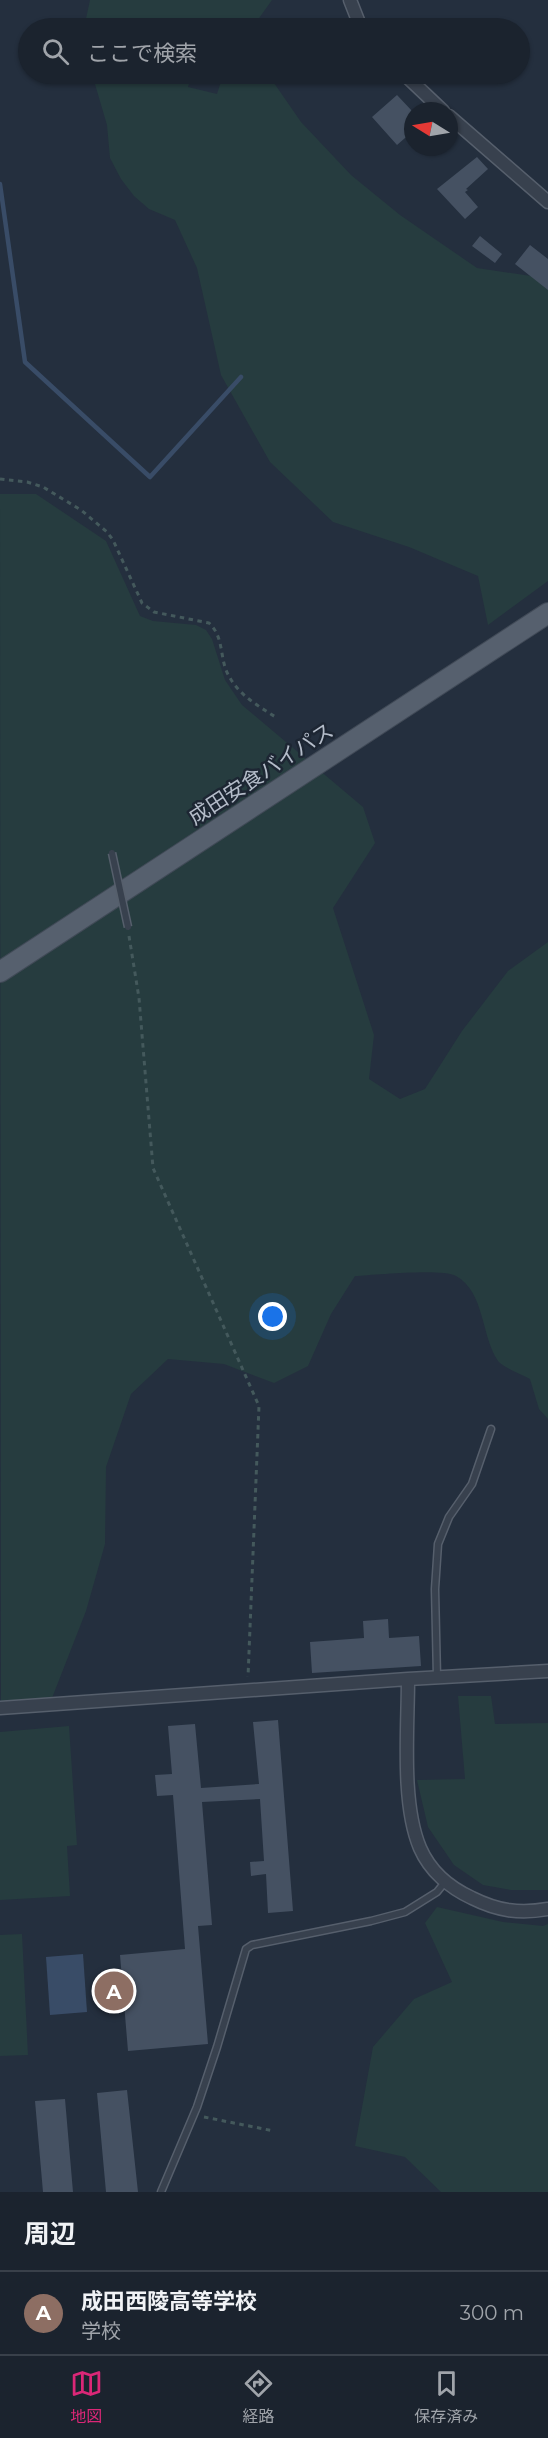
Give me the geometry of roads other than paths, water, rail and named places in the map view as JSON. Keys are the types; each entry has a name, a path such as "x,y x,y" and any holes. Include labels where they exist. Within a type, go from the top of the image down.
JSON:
{"main road":[{"name":"成田安食バイパス","path":"0,972 548,613"}],"street":[{"path":"350,0 357,18"},
{"path":"415,84 434,102"},
{"path":"458,124 548,202"},
{"path":"0,1708 548,1671"},
{"path":"408,1679 408,1773 412,1814 420,1848 431,1867 446,1882 462,1893 491,1908 515,1912 548,1909"}],"lane":[{"path":"112,853 128,927"},
{"path":"437,1677 435,1581 438,1544 449,1517 472,1484 491,1429"},
{"path":"162,2192 217,2047 246,1949 252,1945 405,1912 430,1897 446,1882"}],"water":[{"path":"83,1954 87,2012 50,2015 46,1957"}],"waterway":[{"path":"0,184 25,362 150,477 241,377"}],"place":[{"name":"成田西陵高等学校","path":"114,1991"}]}
